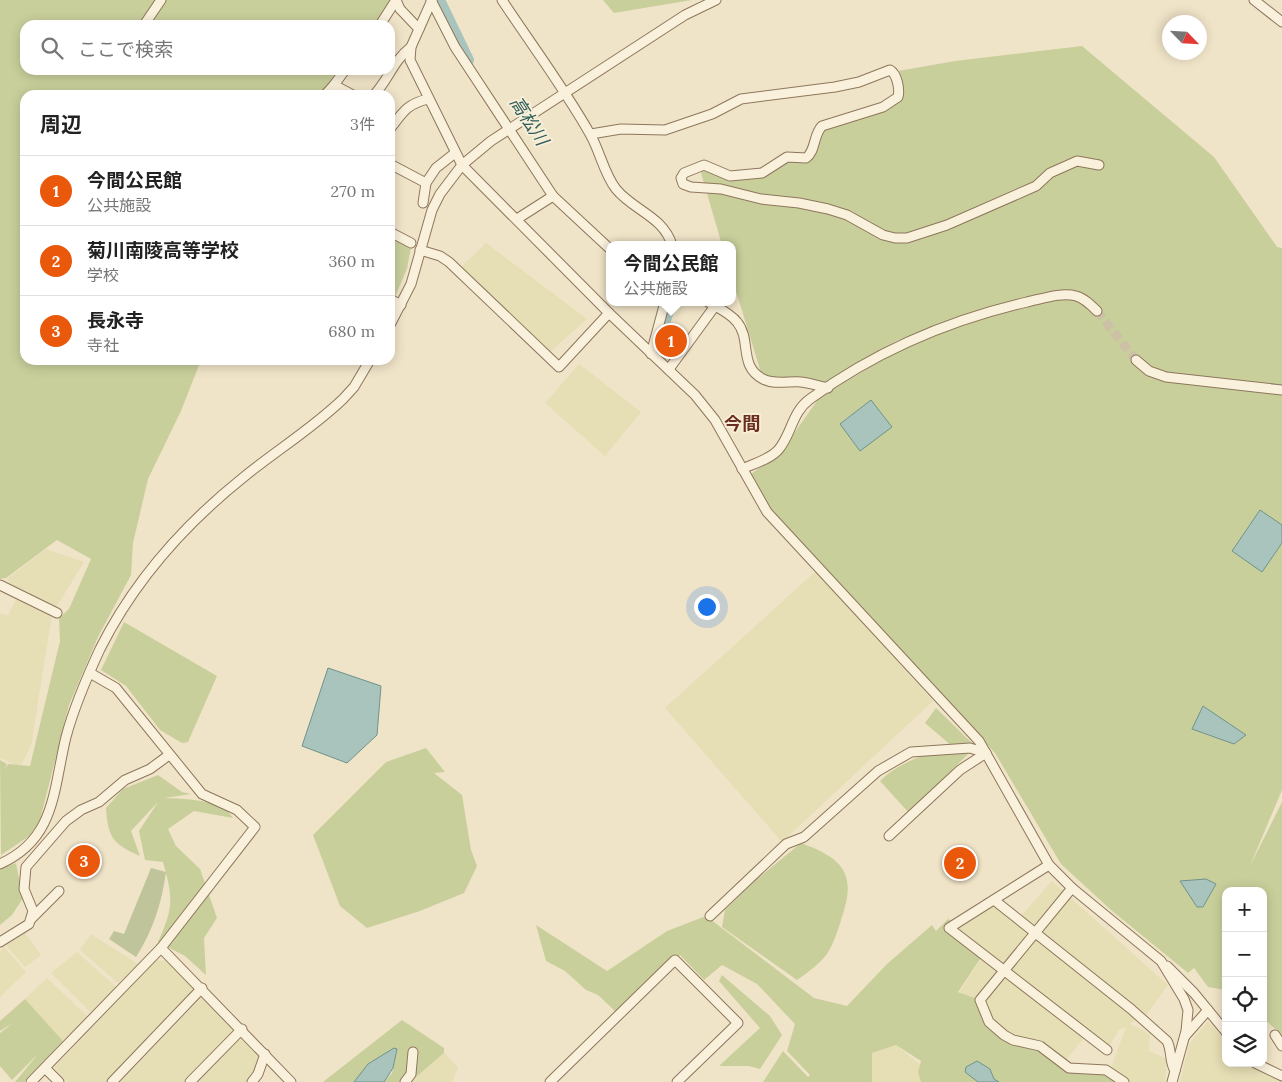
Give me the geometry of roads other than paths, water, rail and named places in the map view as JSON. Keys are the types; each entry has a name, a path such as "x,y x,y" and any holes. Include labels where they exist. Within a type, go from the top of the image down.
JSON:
{"street":[{"path":"147,20 161,0"},
{"path":"383,20 396,0"},
{"path":"396,0 400,9 419,29"},
{"path":"431,0 411,47 410,60 462,165 609,313 669,369 706,407 767,512 962,721 986,753 1049,865 1072,888 1181,978 1222,1027"},
{"path":"431,0 455,48 512,128 553,196 606,245"},
{"path":"502,0 591,134 618,191 660,223 669,235 671,241"},
{"path":"395,315 411,284 432,210 451,177 462,165 564,93 685,15 716,0"},
{"path":"1254,0 1282,22"},
{"path":"395,62 411,47"},
{"path":"591,134 621,129 666,130 712,114 741,99 834,87 859,82 890,70 895,76 900,91 898,97 883,106 822,126 816,132 811,155 806,158 787,157 762,173 730,176 704,165 684,172 681,178 683,184 691,188 721,188 761,199 799,203 828,209 846,215 883,235 895,238 921,235 947,225 1036,186 1050,173 1077,161 1099,165"},
{"path":"330,90 341,75"},
{"path":"379,90 388,75"},
{"path":"334,85 344,90"},
{"path":"395,123 414,102 428,99"},
{"path":"423,203 426,183 436,168 455,153"},
{"path":"395,167 426,183"},
{"path":"517,220 553,196"},
{"path":"395,235 411,243"},
{"path":"420,250 440,256 448,262 560,367 609,313"},
{"path":"742,469 775,453 802,406 897,346 960,320 1068,294 1081,297 1097,311"},
{"path":"395,302 401,305"},
{"path":"651,354 664,306"},
{"path":"669,369 711,306"},
{"path":"715,306 738,322 742,330 746,358 750,369 757,375 771,382 801,382 828,388"},
{"path":"1136,360 1149,371 1166,377 1282,390"},
{"path":"0,864 25,850 36,839 46,822 67,735 90,673 116,617 128,598 175,542 218,499 331,411 354,387 367,365"},
{"path":"0,585 57,613"},
{"path":"31,1082 161,948 255,827 237,810 202,794 168,755 116,688 90,673"},
{"path":"710,916 786,844 804,837 878,771 911,752 970,748 986,753"},
{"path":"889,836 960,770 986,753"},
{"path":"32,919 33,911 24,890 26,867 66,821 81,810 100,802 125,780 150,769 168,755"},
{"path":"1049,865 949,928 1108,1050"},
{"path":"1072,888 980,1000 984,1014 995,1029 1013,1040 1040,1046 1069,1068 1106,1070 1124,1082"},
{"path":"0,942 29,924 59,891"},
{"path":"994,900 1131,1009 1167,1041 1170,1062 1175,1071"},
{"path":"161,948 242,1029 291,1082"},
{"path":"550,1082 675,960 738,1023 677,1082"},
{"path":"1161,961 1184,999 1188,1010 1184,1038 1172,1082"},
{"path":"112,1082 202,988"},
{"path":"1184,1038 1208,1010"},
{"path":"190,1082 242,1029"},
{"path":"1275,1036 1282,1046"},
{"path":"405,1082 412,1074 413,1052"},
{"path":"252,1082 258,1074 265,1054"},
{"path":"1264,1067 1282,1076"},
{"path":"45,1068 59,1082"}],"water":[{"path":"871,400 892,427 860,451 840,424"},
{"path":"1260,510 1282,525 1282,543 1262,572 1232,551"},
{"path":"328,668 381,686 377,735 347,763 302,746"},
{"path":"1203,706 1246,735 1234,744 1192,729"},
{"path":"1206,879 1216,884 1203,907 1197,907 1180,881"},
{"path":"394,1048 397,1049 393,1068 384,1082 354,1082 368,1064"},
{"path":"977,1061 990,1069 994,1079 999,1082 978,1082 965,1072 966,1067"}],"waterway":[{"name":"高松川","path":"439,0 468,60"},
{"name":"高松川","path":"658,342 670,306"}],"tunnel":[{"path":"1097,311 1136,360"}],"place":[{"name":"今間公民館","path":"671,341"},
{"name":"長永寺","path":"84,861"},
{"name":"菊川南陵高等学校","path":"960,863"}],"district":[{"name":"今間","path":"742,424"}]}
